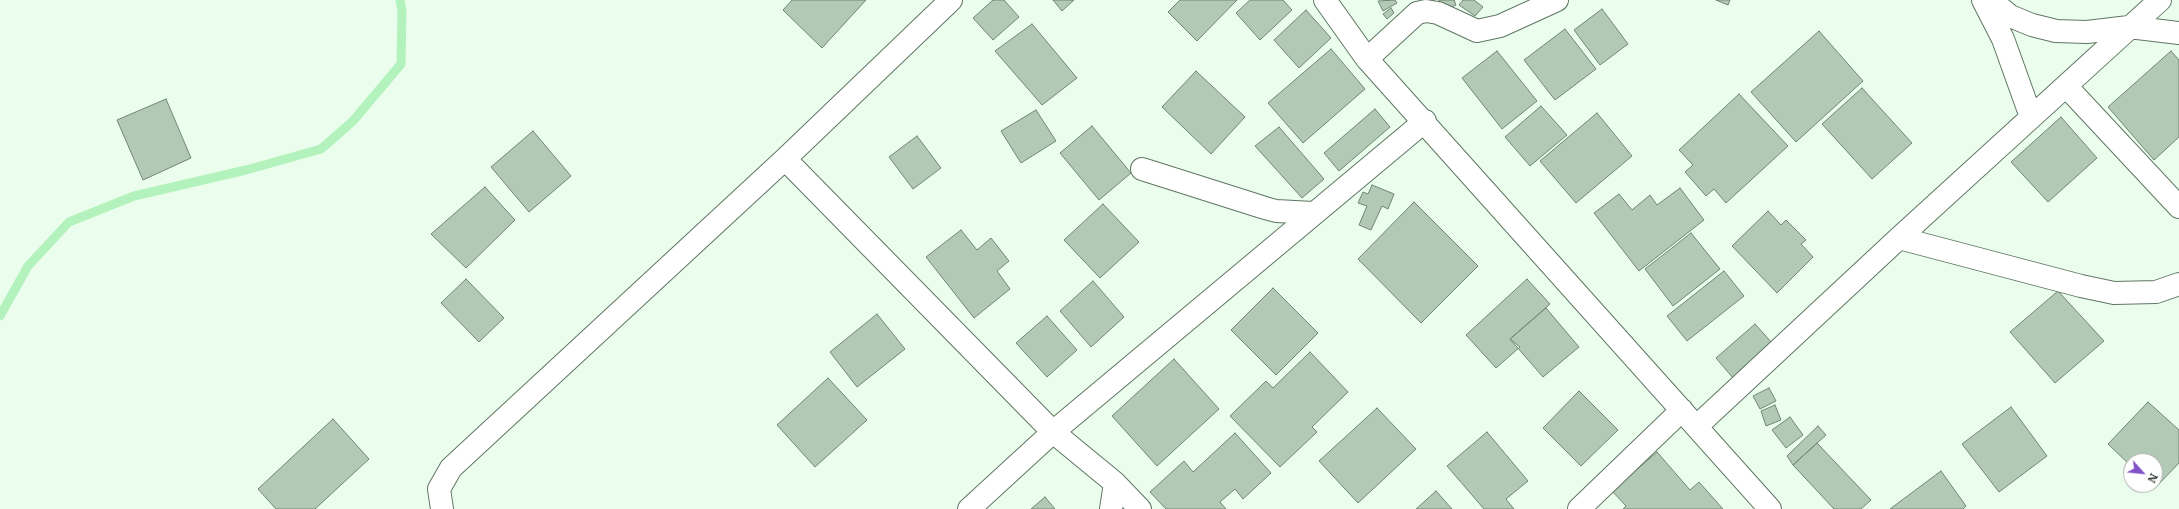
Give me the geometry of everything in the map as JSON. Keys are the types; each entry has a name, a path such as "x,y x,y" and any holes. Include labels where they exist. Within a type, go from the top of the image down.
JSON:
{"street":[{"path":"442,509 439,489 451,468 785,158 951,0"},
{"path":"1325,0 1367,59 1425,121 1770,509"},
{"path":"1367,59 1417,13 1426,11 1438,13 1477,31 1500,26 1557,0"},
{"path":"1983,0 2003,39 2031,117"},
{"path":"1991,0 2010,16 2043,28 2087,32 2128,26 2179,32"},
{"path":"1697,426 1898,238 2066,86 2128,26 2160,0"},
{"path":"2066,86 2179,207"},
{"path":"969,509 1053,432 1313,213 1425,121"},
{"path":"785,158 1053,432 1115,483 1140,509"},
{"path":"1142,169 1276,211 1313,213"},
{"path":"1898,238 2081,286 2114,293 2156,292 2179,284"},
{"path":"1579,509 1682,410"},
{"path":"1110,509 1115,483"}],"building":[{"path":"792,0 866,0 822,48 783,10"},
{"path":"993,0 1004,0 1019,17 993,40 973,18"},
{"path":"1053,0 1074,0 1062,11"},
{"path":"1180,0 1237,0 1197,41 1168,12"},
{"path":"1250,0 1283,0 1292,10 1260,40 1236,13"},
{"path":"1395,0 1397,3 1383,11 1378,1"},
{"path":"1439,0 1454,0 1456,5 1443,10"},
{"path":"1463,0 1474,0 1483,7 1475,16 1459,5"},
{"path":"1716,0 1730,0 1728,5"},
{"path":"1391,8 1394,13 1387,19 1383,14"},
{"path":"1602,9 1628,44 1600,65 1574,30"},
{"path":"1306,10 1331,38 1299,68 1274,40"},
{"path":"1032,24 1077,78 1042,105 995,51"},
{"path":"1565,29 1596,69 1555,100 1524,60"},
{"path":"1819,31 1863,81 1796,142 1751,92"},
{"path":"1331,49 1365,89 1303,143 1268,103"},
{"path":"1497,51 1537,101 1502,129 1462,78"},
{"path":"2171,51 2179,60 2179,137 2154,160 2108,107"},
{"path":"1196,71 1245,117 1211,154 1162,107"},
{"path":"1862,88 1912,143 1872,179 1822,124"},
{"path":"1739,94 1788,146 1726,203 1714,189 1706,196 1685,172 1693,165 1679,150"},
{"path":"166,99 191,158 143,180 117,120"},
{"path":"1541,106 1567,135 1530,166 1505,137"},
{"path":"1375,109 1390,127 1339,171 1324,153"},
{"path":"1036,110 1056,141 1021,163 1001,131"},
{"path":"1597,113 1632,156 1576,203 1540,161"},
{"path":"2061,117 2097,158 2048,202 2011,162"},
{"path":"1092,126 1131,173 1099,200 1060,153"},
{"path":"1279,127 1324,179 1302,198 1255,146"},
{"path":"533,131 571,176 529,212 491,167"},
{"path":"917,136 941,168 913,189 889,157"},
{"path":"1372,185 1394,194 1388,209 1382,206 1371,230 1359,225 1367,206 1358,203 1363,192 1368,194"},
{"path":"485,187 515,220 466,268 431,234"},
{"path":"1680,188 1704,220 1639,271 1594,213 1619,194 1632,210 1650,195 1657,205"},
{"path":"1414,202 1478,266 1421,323 1358,259"},
{"path":"1103,204 1139,242 1100,278 1064,240"},
{"path":"1768,211 1781,225 1786,220 1806,240 1801,244 1813,257 1777,293 1732,246"},
{"path":"961,230 977,250 991,238 1009,261 997,271 1010,289 974,318 926,257"},
{"path":"1691,233 1720,269 1673,306 1645,269"},
{"path":"1724,271 1744,296 1687,341 1667,316"},
{"path":"466,279 504,318 479,342 441,303"},
{"path":"1527,279 1550,304 1510,339 1520,347 1496,368 1466,335"},
{"path":"1093,281 1124,317 1091,347 1060,311"},
{"path":"1273,288 1318,333 1276,375 1231,330"},
{"path":"2058,291 2104,341 2055,383 2010,332"},
{"path":"1546,308 1579,347 1543,377 1510,339"},
{"path":"877,314 905,349 857,387 830,352"},
{"path":"1047,316 1077,350 1047,377 1016,343"},
{"path":"1755,324 1773,344 1733,378 1716,358"},
{"path":"1310,352 1348,392 1312,427 1317,432 1280,467 1230,416 1266,381 1273,388"},
{"path":"1174,359 1219,409 1157,466 1112,416"},
{"path":"828,378 867,420 815,467 777,425"},
{"path":"1769,388 1776,401 1760,409 1753,396"},
{"path":"1579,391 1618,430 1581,466 1543,428"},
{"path":"2148,402 2179,430 2179,463 2163,480 2163,453 2123,453 2123,458 2108,444"},
{"path":"1775,405 1781,420 1766,426 1761,411"},
{"path":"2011,407 2047,456 1999,492 1962,444"},
{"path":"1377,408 1416,449 1358,503 1319,461"},
{"path":"1790,417 1803,435 1786,448 1772,430"},
{"path":"333,419 369,459 315,509 276,509 258,489"},
{"path":"1818,426 1826,435 1793,465 1787,456"},
{"path":"1487,432 1528,481 1506,499 1514,509 1484,509 1447,466"},
{"path":"1235,433 1271,473 1243,499 1235,489 1220,502 1226,509 1166,509 1150,492 1184,461 1193,472"},
{"path":"1817,443 1871,500 1861,509 1834,509 1793,465"},
{"path":"1657,452 1690,490 1699,482 1723,509 1623,509 1626,506 1612,491"},
{"path":"1941,471 1966,506 1963,509 1890,509"},
{"path":"1436,491 1452,509 1416,509"},
{"path":"1045,497 1055,509 1031,509"}],"waterway":[{"path":"0,316 28,266 69,222 134,196 246,170 321,149 353,121 401,64 402,11 400,0"}]}
